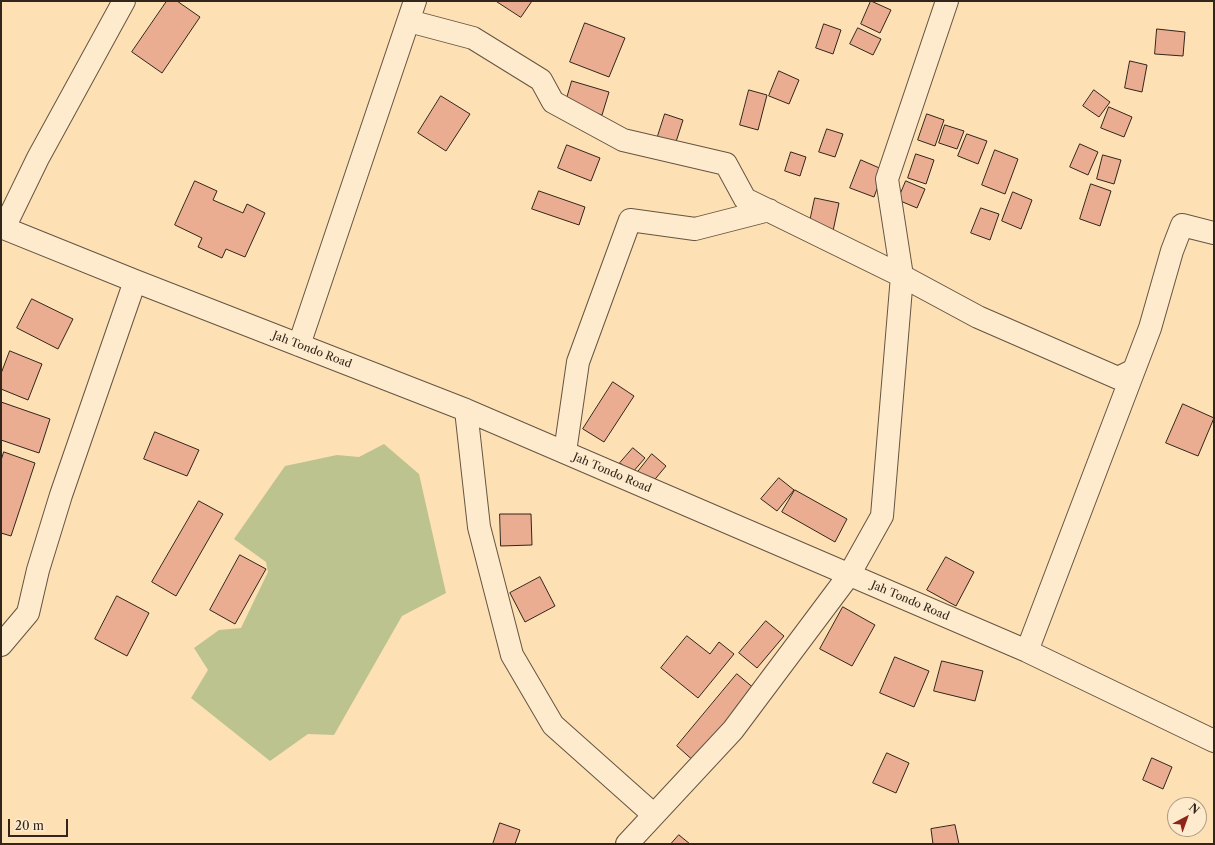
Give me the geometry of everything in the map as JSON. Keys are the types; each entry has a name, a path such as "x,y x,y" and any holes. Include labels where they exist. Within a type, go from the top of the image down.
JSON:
{"street":[{"path":"2,228 38,158 124,1"},
{"path":"627,844 733,730 849,575 882,516 902,276 887,179 947,1"},
{"path":"299,345 412,11 473,38 542,80 553,102 623,140 726,164 745,199 902,276 978,317 1118,378 1134,370"},
{"path":"565,452 578,362 630,220 695,229 769,210"},
{"path":"1027,651 1150,328 1172,251 1182,225 1214,233"},
{"name":"Jah Tondo Road","path":"2,228 135,282 466,410 1027,651 1214,740"},
{"path":"1,645 28,613 61,494 135,282"},
{"path":"466,410 478,527 512,655 553,725 654,815"}],"green space":[{"path":"384,444 419,474 446,593 402,616 334,735 308,734 270,761 191,698 208,670 194,648 219,630 241,628 268,572 266,562 234,539 285,466 337,455 359,457"}],"building":[{"path":"167,1 177,1 200,17 162,73 132,52"},
{"path":"496,1 532,1 521,17"},
{"path":"871,1 891,10 880,33 861,24"},
{"path":"585,23 625,38 609,77 570,62"},
{"path":"824,24 841,30 833,54 816,48"},
{"path":"858,28 881,39 873,55 850,44"},
{"path":"1157,29 1185,32 1183,56 1155,54"},
{"path":"1130,61 1147,65 1142,92 1125,88"},
{"path":"779,71 799,80 789,104 769,96"},
{"path":"572,81 609,92 602,115 565,105"},
{"path":"749,90 767,95 758,130 740,125"},
{"path":"1094,90 1110,102 1099,117 1083,106"},
{"path":"441,96 470,114 446,151 418,133"},
{"path":"1109,107 1132,117 1124,137 1101,128"},
{"path":"665,114 683,120 675,145 657,139"},
{"path":"927,114 944,120 935,146 918,140"},
{"path":"945,125 964,131 957,149 939,143"},
{"path":"827,129 843,134 835,157 819,152"},
{"path":"967,134 987,141 978,164 958,156"},
{"path":"1080,144 1098,152 1088,175 1070,167"},
{"path":"567,145 600,158 591,181 558,168"},
{"path":"995,150 1018,159 1005,194 982,185"},
{"path":"791,152 806,157 800,176 785,171"},
{"path":"916,154 934,160 926,184 908,178"},
{"path":"1103,155 1121,160 1114,184 1097,179"},
{"path":"861,160 884,170 874,197 850,188"},
{"path":"195,181 217,191 213,200 243,213 247,204 265,213 245,257 226,249 222,258 198,247 202,238 175,225"},
{"path":"906,181 925,189 917,208 898,200"},
{"path":"1091,184 1111,191 1100,226 1080,219"},
{"path":"539,191 585,207 579,225 532,209"},
{"path":"1013,192 1032,200 1021,229 1002,221"},
{"path":"815,198 839,203 833,231 809,226"},
{"path":"981,208 999,214 990,240 971,233"},
{"path":"32,299 73,319 58,349 17,328"},
{"path":"10,351 42,364 28,400 1,389 1,374"},
{"path":"613,382 634,396 604,442 583,429"},
{"path":"1,402 50,419 39,453 1,440"},
{"path":"1183,404 1214,418 1198,456 1166,443"},
{"path":"155,432 199,450 187,476 144,459"},
{"path":"633,448 645,458 632,473 620,463"},
{"path":"4,452 35,463 11,536 1,533 1,461"},
{"path":"652,454 666,466 651,484 637,473"},
{"path":"779,478 794,490 777,511 761,499"},
{"path":"795,490 847,519 835,542 782,512"},
{"path":"199,501 223,514 176,596 152,582"},
{"path":"500,514 531,514 532,545 501,546"},
{"path":"240,555 266,569 235,624 210,610"},
{"path":"946,557 974,572 956,606 927,590"},
{"path":"540,577 555,606 525,622 510,593"},
{"path":"117,596 149,613 127,656 95,639"},
{"path":"843,607 875,625 852,666 820,649"},
{"path":"766,621 784,636 757,668 739,653"},
{"path":"687,636 710,654 719,642 734,654 698,698 661,668"},
{"path":"895,657 929,671 914,707 880,693"},
{"path":"942,661 983,671 975,701 934,691"},
{"path":"737,674 756,690 696,763 677,746"},
{"path":"887,753 909,763 896,793 873,783"},
{"path":"1152,758 1172,767 1163,789 1143,780"},
{"path":"500,823 520,830 515,844 493,844"},
{"path":"955,825 959,844 933,844 931,829"},
{"path":"679,835 690,844 671,844"}]}
